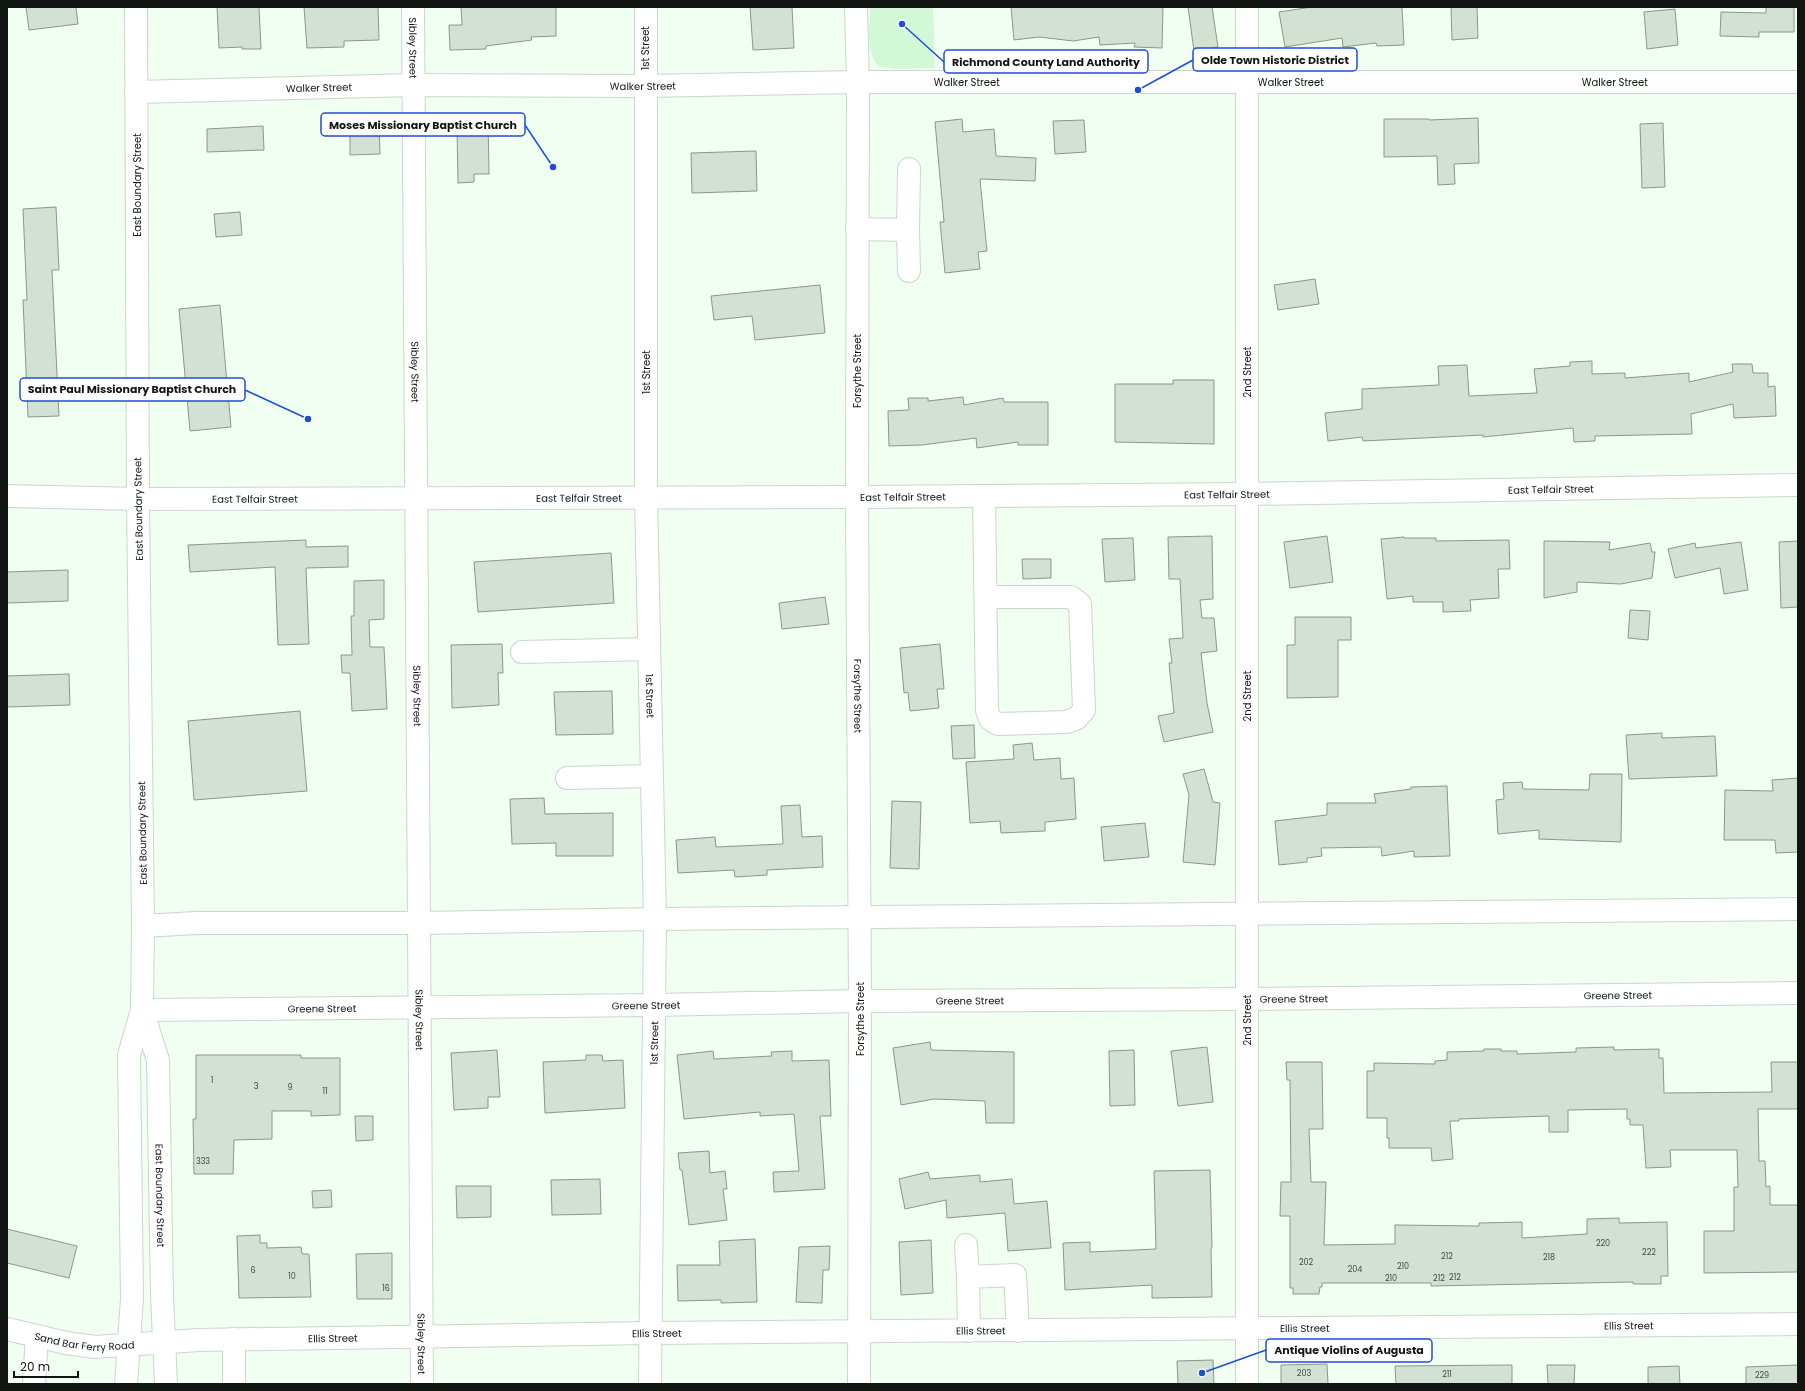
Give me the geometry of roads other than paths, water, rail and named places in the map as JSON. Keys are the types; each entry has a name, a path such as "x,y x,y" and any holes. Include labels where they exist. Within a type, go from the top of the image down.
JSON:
{"street":[{"name":"East Boundary Street","path":"126,1384 132,1299 129,1055 142,1010 143,926 138,499 136,7"},
{"name":"Sibley Street","path":"413,7 422,1384"},
{"name":"1st Street","path":"646,7 646,497 655,919 650,1384"},
{"name":"Forsythe Street","path":"856,7 858,82 857,496 860,1001 859,1384"},
{"name":"2nd Street","path":"1247,7 1247,1384"},
{"name":"Walker Street","path":"136,92 414,85 645,86 858,82 1798,82"},
{"path":"909,169 909,271"},
{"path":"857,229 908,230"},
{"name":"East Telfair Street","path":"7,496 138,499 984,496 1247,494 1798,485"},
{"path":"984,496 987,710 990,719 998,724 1066,722 1077,718 1084,710 1080,604 1071,597 986,597"},
{"path":"522,652 649,649"},
{"path":"567,778 652,776"},
{"path":"143,926 196,923 419,923 655,919 1798,909"},
{"name":"Greene Street","path":"142,1010 419,1008 860,1001 1247,999 1798,993"},
{"name":"East Boundary Street","path":"142,1010 158,1060 163,1343 166,1384"},
{"path":"966,1245 969,1331"},
{"path":"968,1277 1015,1275 1018,1331"},
{"name":"Ellis Street","path":"163,1343 234,1339 650,1333 1798,1324"},
{"name":"Sand Bar Ferry Road","path":"7,1329 66,1343 95,1347 163,1343"},
{"path":"34,1384 37,1336"},
{"path":"234,1339 234,1384"}],"place":[{"name":"Richmond County Land Authority","path":"902,24"},
{"name":"Olde Town Historic District","path":"1138,90"},
{"name":"Moses Missionary Baptist Church","path":"553,167"},
{"name":"Saint Paul Missionary Baptist Church","path":"308,419"},
{"name":"Antique Violins of Augusta","path":"1202,1373"}]}
